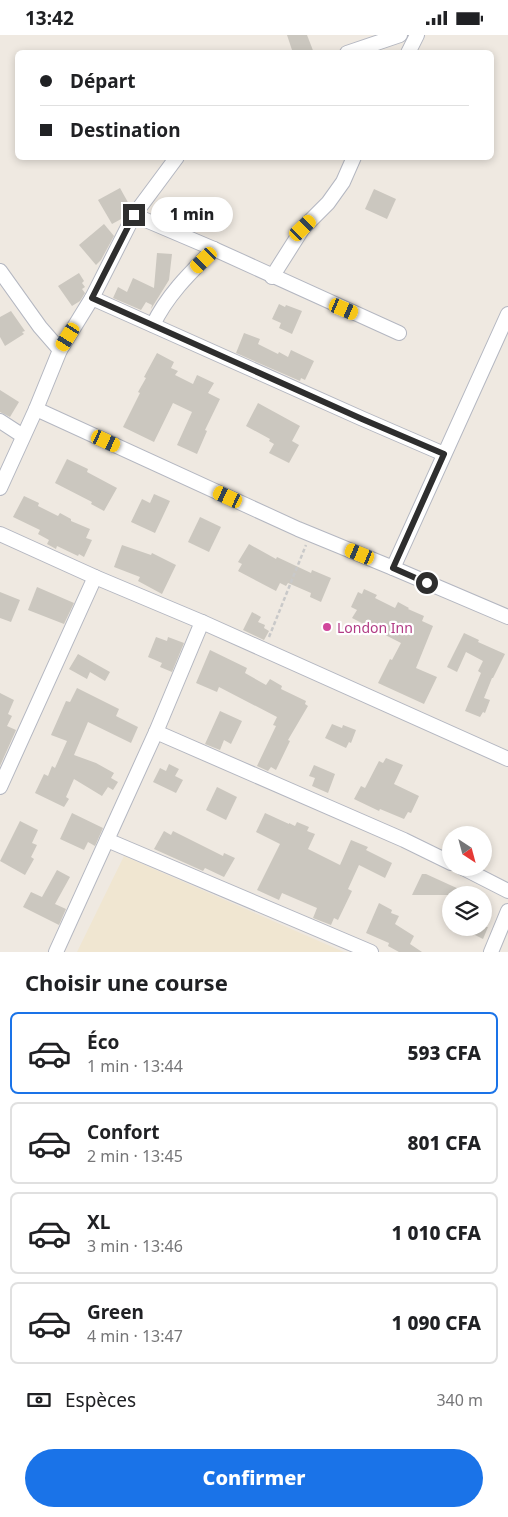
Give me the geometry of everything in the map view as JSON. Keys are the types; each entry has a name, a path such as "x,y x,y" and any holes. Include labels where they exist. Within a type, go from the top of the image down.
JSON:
{"street":[{"path":"356,50 400,35"},
{"path":"410,50 417,35"},
{"path":"0,488 36,409 60,350 92,298 134,215 175,160"},
{"path":"272,277 303,228 328,203 343,182 353,160"},
{"path":"134,215 399,333"},
{"path":"153,325 160,311 183,280 214,249"},
{"path":"0,271 40,327 60,350"},
{"path":"92,298 444,454"},
{"path":"393,568 508,314"},
{"path":"36,409 310,534 508,617"},
{"path":"0,421 23,436"},
{"path":"0,534 508,759"},
{"path":"0,787 95,577"},
{"path":"56,952 156,732 202,622"},
{"path":"156,732 404,840 442,859"},
{"path":"107,840 371,952"},
{"path":"479,876 508,891"},
{"path":"491,952 508,911"}],"path":[{"path":"264,650 310,534"}],"shaded area":[{"path":"124,856 344,952 77,952"}],"building":[{"path":"287,35 307,35 313,50 292,50"},
{"path":"120,188 130,206 123,218 112,224 98,200"},
{"path":"374,189 396,199 387,219 365,209"},
{"path":"104,224 114,236 101,260 96,265 79,245"},
{"path":"157,253 172,254 169,280 151,309 152,305 146,302 141,310 113,298 118,287 127,292 133,278 154,288"},
{"path":"79,273 84,281 82,283 85,287 82,289 85,293 80,301 72,306 58,286"},
{"path":"279,304 302,311 292,334 279,328 281,323 272,319"},
{"path":"11,311 25,331 22,332 24,334 5,346 0,337 0,317"},
{"path":"244,333 260,339 258,344 278,354 279,352 288,357 291,350 314,361 305,380 301,378 300,381 236,353"},
{"path":"157,353 174,362 171,368 178,371 175,375 193,384 197,375 214,383 208,393 220,399 205,430 207,431 197,454 177,445 192,412 173,403 154,442 123,427 140,393 138,392 146,378 144,377"},
{"path":"0,390 19,402 10,417 0,412"},
{"path":"258,403 300,426 292,441 299,445 289,463 269,453 274,444 269,441 270,439 246,426"},
{"path":"67,459 88,469 87,472 117,488 104,511 91,504 92,502 55,483"},
{"path":"154,494 170,501 155,533 131,522 142,499 150,503"},
{"path":"24,496 39,503 38,506 58,516 60,513 71,519 71,521 90,529 86,538 92,540 84,557 57,546 56,549 47,544 49,540 38,534 40,530 13,517"},
{"path":"200,517 221,527 209,552 188,542"},
{"path":"249,544 276,559 277,557 311,573 312,570 331,578 321,602 310,597 311,593 288,583 286,586 280,583 276,591 238,571 242,564 238,562"},
{"path":"122,545 151,555 152,553 176,565 162,594 138,581 140,577 114,567"},
{"path":"37,587 74,603 64,624 28,610"},
{"path":"364,589 377,595 375,598 395,608 398,602 424,616 422,621 433,626 416,668 437,677 424,704 378,683 390,659 392,660 401,643 352,618 357,610 351,607 358,592 362,594"},
{"path":"0,592 20,600 11,622 0,618"},
{"path":"252,612 261,617 258,622 265,625 264,628 269,631 264,640 243,630"},
{"path":"464,633 479,640 478,642 505,654 484,698 490,700 485,713 483,712 480,717 465,711 481,673 478,671 483,661 466,652 457,672 447,667"},
{"path":"156,637 167,641 168,637 184,643 172,672 160,667 162,663 148,657"},
{"path":"210,650 247,668 245,673 266,685 270,679 282,686 281,689 306,701 305,704 308,706 288,740 290,741 276,770 271,767 268,771 257,766 276,726 273,725 277,717 219,687 217,692 196,683"},
{"path":"78,654 110,672 105,681 90,672 87,679 69,669"},
{"path":"77,688 119,709 116,716 138,727 131,743 88,722 74,755 96,763 114,773 111,778 118,782 113,790 108,787 102,796 74,779 66,797 69,799 64,807 35,793 44,774 48,776 52,766 55,768 67,741 51,735 66,701 70,702"},
{"path":"0,693 14,700 8,714 12,716 7,726 16,730 0,766"},
{"path":"220,711 242,721 231,744 224,740 220,750 205,744"},
{"path":"332,724 342,728 343,725 356,730 351,743 349,742 346,748 325,738"},
{"path":"386,758 403,765 394,784 419,796 411,813 408,812 404,819 380,809 379,811 354,799 361,786 365,788 379,761 383,763"},
{"path":"169,764 179,769 175,776 183,780 176,793 153,782 160,768 166,771"},
{"path":"314,765 335,774 328,793 312,786 315,778 309,776"},
{"path":"217,787 237,797 226,820 206,810"},
{"path":"72,813 103,828 95,846 88,842 84,850 60,839"},
{"path":"265,813 295,826 297,822 309,827 307,831 315,834 308,849 340,865 351,840 368,847 366,850 392,863 385,878 359,865 348,889 352,891 338,920 334,918 331,925 313,918 317,908 282,893 279,900 257,890 280,844 256,832"},
{"path":"20,821 38,830 32,843 37,845 31,857 34,859 25,875 0,861"},
{"path":"164,831 171,835 173,831 223,856 224,853 235,858 224,877 205,868 203,871 154,849"},
{"path":"57,870 70,877 55,904 66,909 59,925 23,907 31,892 42,897"},
{"path":"422,874 452,886 442,886 442,895 412,895"},
{"path":"379,903 392,910 391,913 399,916 395,924 414,936 410,944 422,952 399,952 388,946 389,943 366,933"}],"place":[{"name":"London Inn","path":"327,627"}],"route":[{"path":"134,215 92,298 444,454 393,568 427,583"}]}
